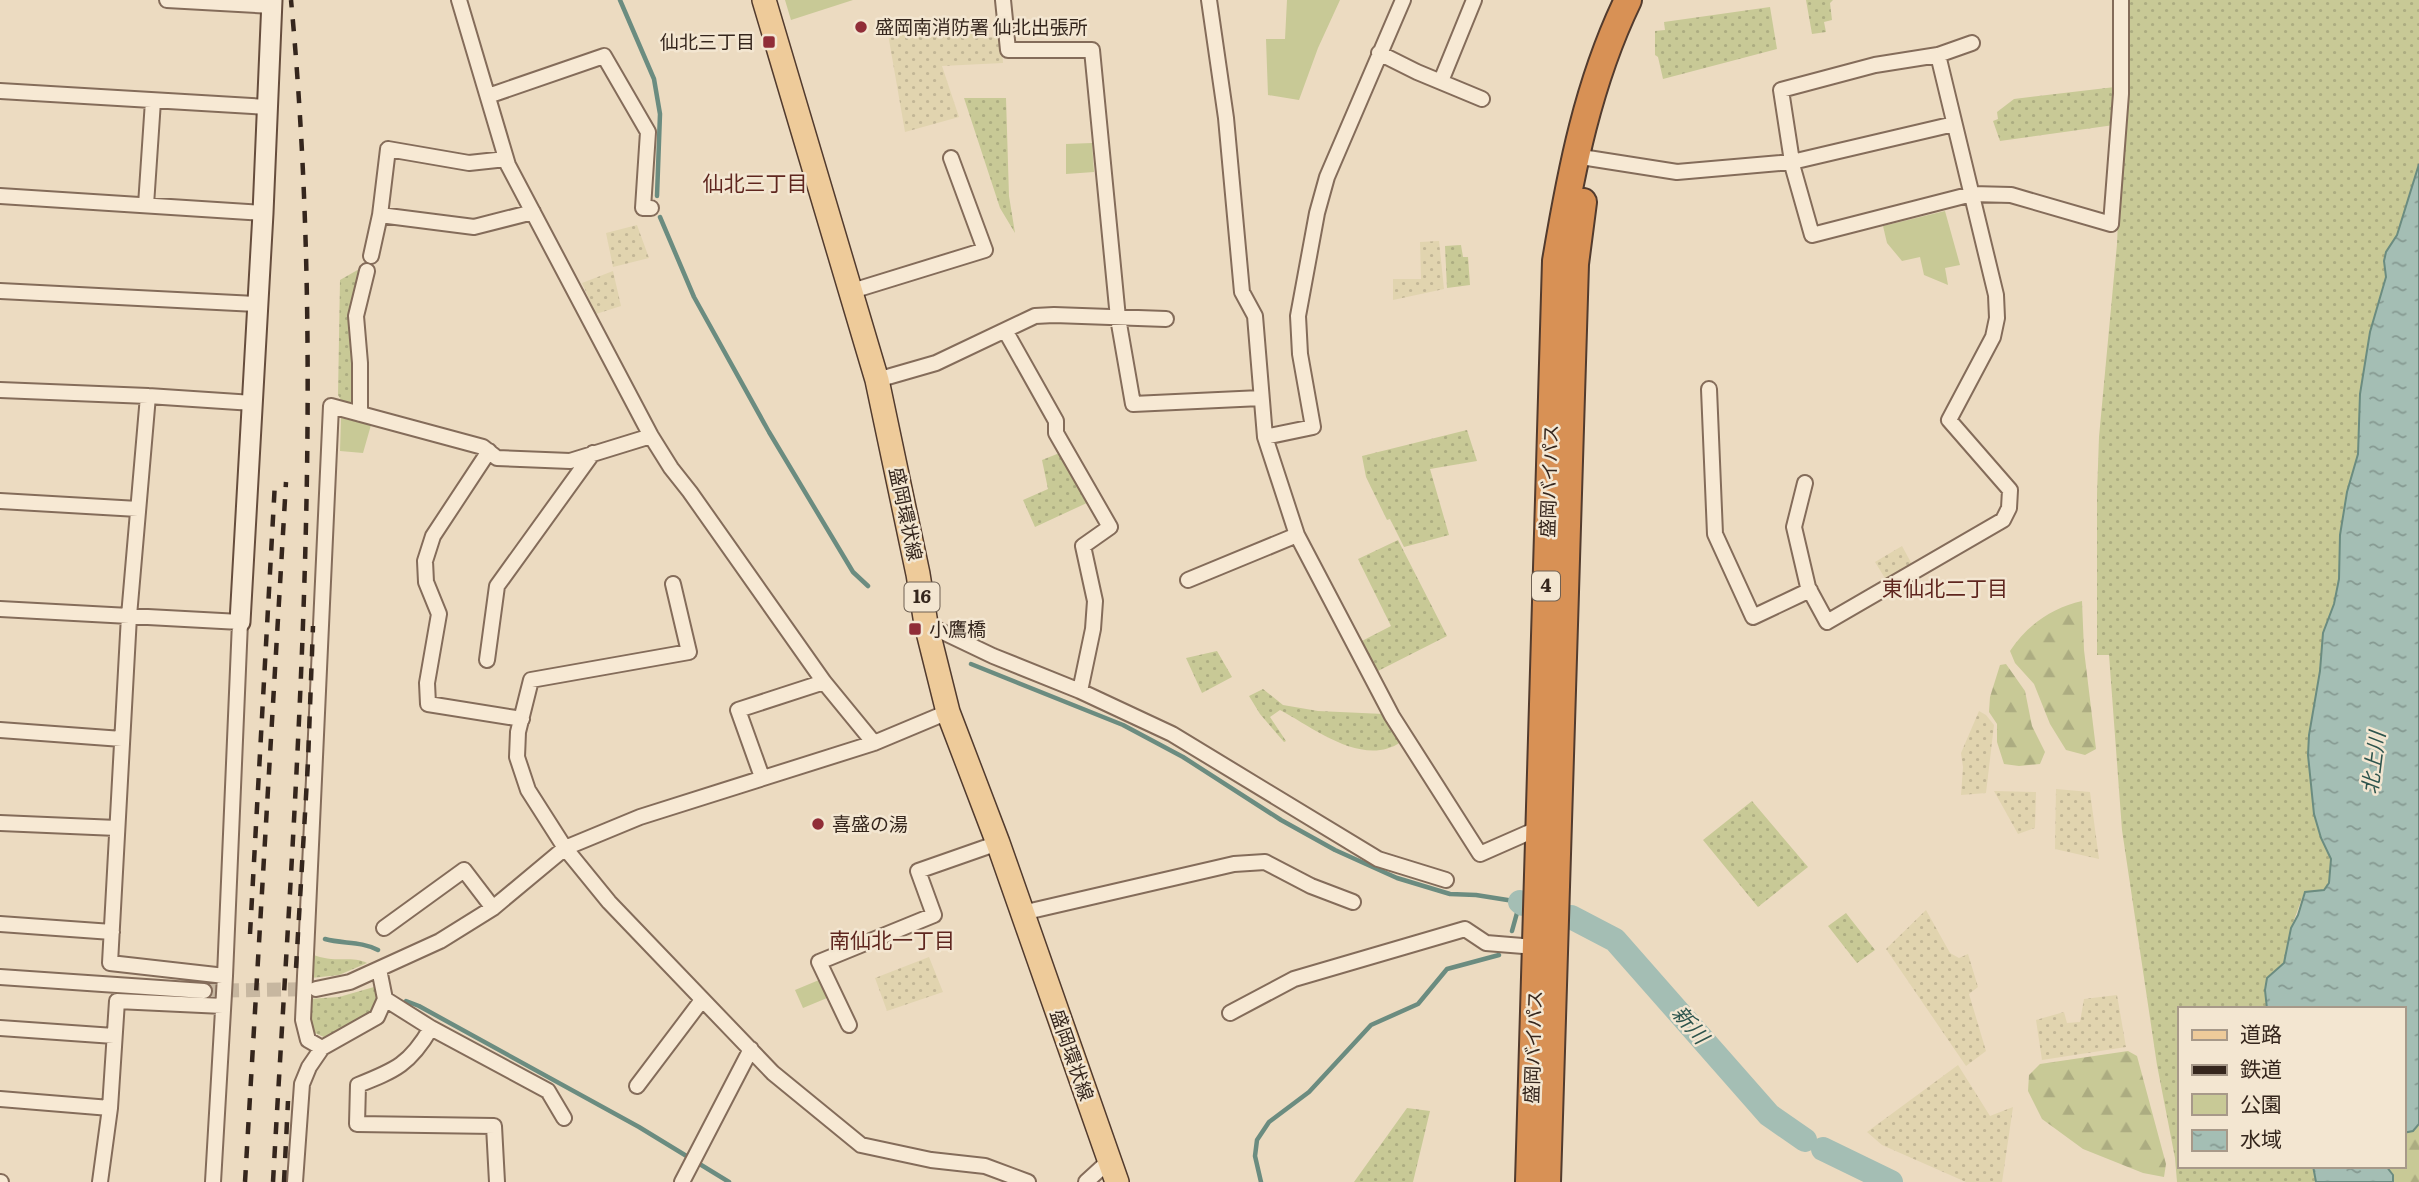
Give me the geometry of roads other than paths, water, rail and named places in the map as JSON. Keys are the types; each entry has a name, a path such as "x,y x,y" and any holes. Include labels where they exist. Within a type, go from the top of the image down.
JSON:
{"highway":[{"name":"盛岡バイパス","path":"1529,1182 1556,261 1582,158 1600,64 1628,0"},
{"name":"盛岡バイパス","path":"1548,1182 1575,264 1582,158 1642,0"}],"main road":[{"name":"盛岡環状線","path":"764,0 877,380 926,624 948,712 998,843 1113,1171"}],"street":[{"path":"166,0 272,3 213,1182"},
{"path":"459,0 506,159 651,436 824,682 874,743"},
{"path":"1003,0 1008,50 1092,50 1118,318 1133,404 1261,398"},
{"path":"1209,0 1226,118 1242,292 1255,316 1265,437 1297,535 1392,716 1480,854 1530,832 1540,832"},
{"path":"1265,437 1313,427 1300,354 1298,316 1317,213 1327,177 1403,0"},
{"path":"1441,81 1474,0"},
{"path":"1972,43 1937,55 1875,65 1780,90 1792,162 1812,235 1972,194 2011,195 2111,224 2121,94 2121,0"},
{"path":"1380,53 1417,72 1482,99"},
{"path":"1805,483 1794,527 1810,590 1827,622 2003,520 2009,508 2010,490 1949,420 1993,337 1997,318 1996,295 1937,55"},
{"path":"488,96 604,56 648,132 643,208 651,208"},
{"path":"0,91 268,107"},
{"path":"146,205 153,101"},
{"path":"1582,158 1676,172 1792,162 1954,124"},
{"path":"371,256 380,215 388,149 470,163 506,159"},
{"path":"852,291 985,250 951,158"},
{"path":"0,196 263,213"},
{"path":"380,215 474,227 533,212"},
{"path":"360,414 356,316 367,271"},
{"path":"0,291 258,304"},
{"path":"877,380 936,363 1035,316 1166,319"},
{"path":"1006,332 1056,421 1056,433 1110,527 1083,546 1096,601 1080,691"},
{"path":"1709,389 1715,534 1753,617 1810,590"},
{"path":"0,390 253,403"},
{"path":"148,396 129,616 110,963 225,976"},
{"path":"322,1048 308,1040 303,1020 331,406 483,447 497,458 570,461 651,436"},
{"path":"489,451 433,536 425,561 426,582 439,614 427,682 428,704 522,719"},
{"path":"487,660 497,586 593,453"},
{"path":"0,501 138,509"},
{"path":"1188,580 1297,535"},
{"path":"673,584 689,652 531,680 518,732 517,757 528,790 565,848 609,902 773,1073 861,1145 931,1160 985,1166 1028,1182"},
{"path":"0,609 240,622"},
{"path":"926,624 1172,734 1378,859 1447,880"},
{"path":"762,777 738,710 824,682"},
{"path":"316,989 349,982 440,942 493,908 565,848 640,817 874,743 948,712"},
{"path":"0,730 122,739"},
{"path":"0,823 117,828"},
{"path":"849,1025 819,962 934,915 918,871 998,843"},
{"path":"1022,913 1234,864 1265,862 1311,886 1353,902"},
{"path":"384,928 464,870 493,908"},
{"path":"0,924 112,932"},
{"path":"1230,1013 1294,979 1465,929 1486,943 1535,947"},
{"path":"295,1182 302,1084 309,1067 322,1048 377,1017 385,999 379,969"},
{"path":"0,977 204,991"},
{"path":"385,999 431,1028 548,1091 564,1118"},
{"path":"637,1086 702,1000"},
{"path":"100,1182 110,1108 117,1001 223,1006"},
{"path":"0,1028 114,1036"},
{"path":"431,1028 418,1051 392,1072 358,1085 357,1124 494,1126 497,1182"},
{"path":"684,1178 751,1049"},
{"path":"0,1099 110,1108"},
{"path":"1086,1182 1113,1171"}],"water":[{"name":"北上川","path":"2419,164 2419,1124 2413,1131 2405,1133 2405,1007 2267,1007 2265,990 2267,978 2284,963 2291,928 2305,892 2324,890 2329,883 2331,859 2314,814 2308,755 2309,735 2320,671 2323,633 2334,604 2339,579 2340,535 2347,492 2358,454 2360,394 2370,332 2386,277 2386,252 2397,235"},
{"path":"2313,1168 2388,1168 2393,1175 2393,1182 2316,1182"}],"waterway":[{"path":"620,0 654,79 660,114 657,196"},
{"path":"660,217 694,297 769,432 853,572 868,586"},
{"path":"971,664 1123,725 1183,757 1281,820 1335,850 1397,878 1450,894 1520,902 1512,931"},
{"name":"新川","path":"1571,917 1615,940 1769,1115 1805,1140"},
{"path":"325,939 365,945 378,950"},
{"path":"1261,1182 1255,1156 1257,1140 1269,1122 1309,1092 1371,1025 1418,1004 1447,969 1499,955"},
{"path":"406,1001 639,1127 729,1182"},
{"name":"新川","path":"1823,1149 1891,1182"}],"tunnel":[{"path":"204,991 315,989"}],"railway":[{"path":"273,1182 298,739 307,443 307,295 302,148 291,0"},
{"path":"250,934 275,482"},
{"path":"245,1182 286,482"},
{"path":"296,968 313,626"},
{"path":"284,1182 288,1101"}],"place":[{"name":"盛岡南消防署 仙北出張所","path":"861,27"},
{"name":"仙北三丁目","path":"769,42"},
{"name":"小鷹橋","path":"915,629"},
{"name":"喜盛の湯","path":"818,824"}],"district":[{"name":"仙北三丁目","path":"755,184"},
{"name":"東仙北二丁目","path":"1945,589"},
{"name":"南仙北一丁目","path":"892,941"}]}
